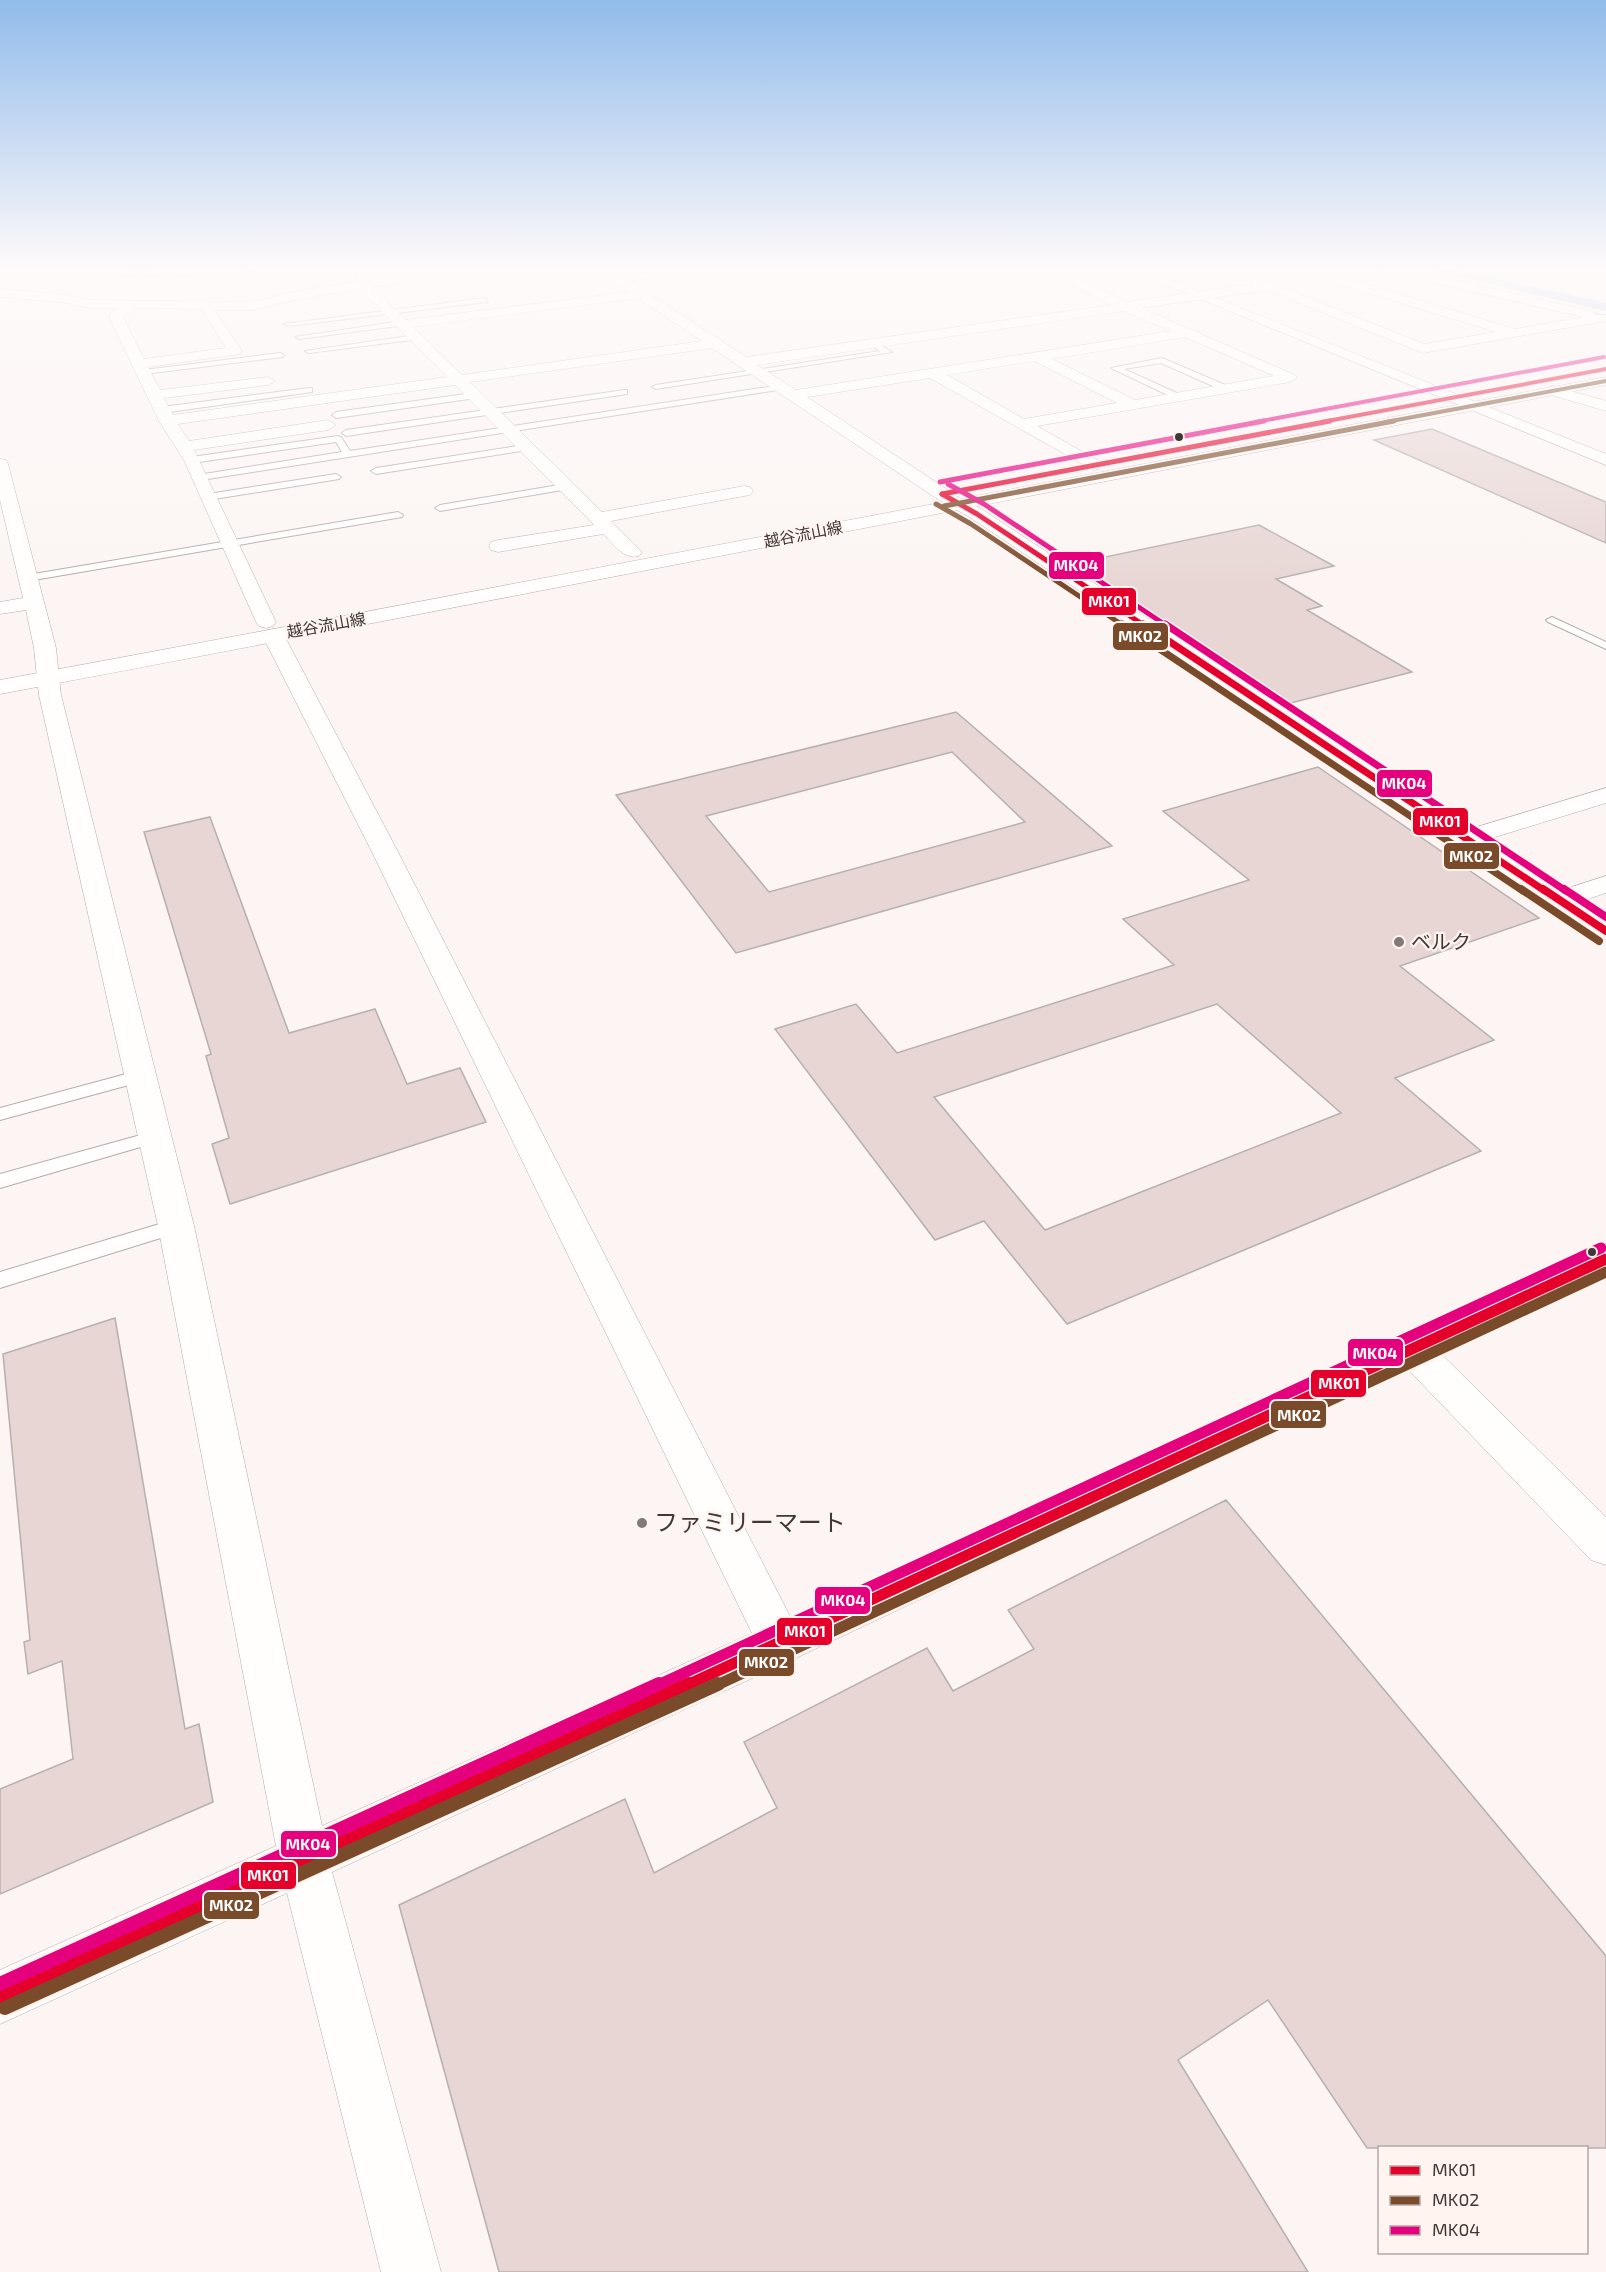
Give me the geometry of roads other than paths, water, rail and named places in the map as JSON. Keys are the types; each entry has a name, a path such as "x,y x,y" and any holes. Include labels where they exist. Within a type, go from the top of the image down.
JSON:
{"street":[{"path":"143,372 161,409 201,477 208,497 270,628 386,852 780,1643"},
{"path":"451,372 524,448 632,552"},
{"path":"161,409 459,380 514,372"},
{"path":"761,372 1606,931"},
{"path":"787,391 939,372"},
{"path":"1069,372 1133,405"},
{"path":"1022,424 1290,378 1276,372"},
{"path":"1388,372 1606,460"},
{"name":"越谷流山線","path":"270,628 641,567 1093,465 1589,372"},
{"path":"932,373 1093,465"},
{"path":"161,409 268,381"},
{"name":"越谷流山線","path":"0,672 48,670 270,628 632,552 950,499 1473,407 1606,381"},
{"path":"1552,391 1606,406"},
{"path":"188,453 332,420"},
{"path":"0,464 48,670 50,695 176,1226 304,1860 411,2272"},
{"path":"498,546 598,520 744,491"},
{"path":"486,531 598,520"},
{"path":"0,608 33,603"},
{"name":"越谷流山線","path":"0,687 48,670"},
{"path":"1466,838 1606,795"},
{"path":"1560,900 1606,884"},
{"path":"0,1997 780,1643 1606,1259"},
{"path":"1411,1348 1606,1546"}],"lane":[{"path":"656,387 753,372"},
{"path":"1123,372 1178,398"},
{"path":"1189,372 1227,389"},
{"path":"161,409 309,390"},
{"path":"201,477 508,429 787,391"},
{"path":"346,433 624,392"},
{"path":"332,420 473,396"},
{"path":"188,453 338,439 348,454"},
{"path":"376,471 524,448"},
{"path":"208,497 336,477"},
{"path":"441,508 565,487"},
{"path":"28,578 398,515"},
{"path":"1552,620 1606,646"},
{"path":"0,1114 141,1076"},
{"path":"0,1181 155,1137"},
{"path":"0,1280 176,1226"}],"place":[{"name":"ベルク","path":"1399,942"},
{"name":"ファミリーマート","path":"642,1523"}]}
